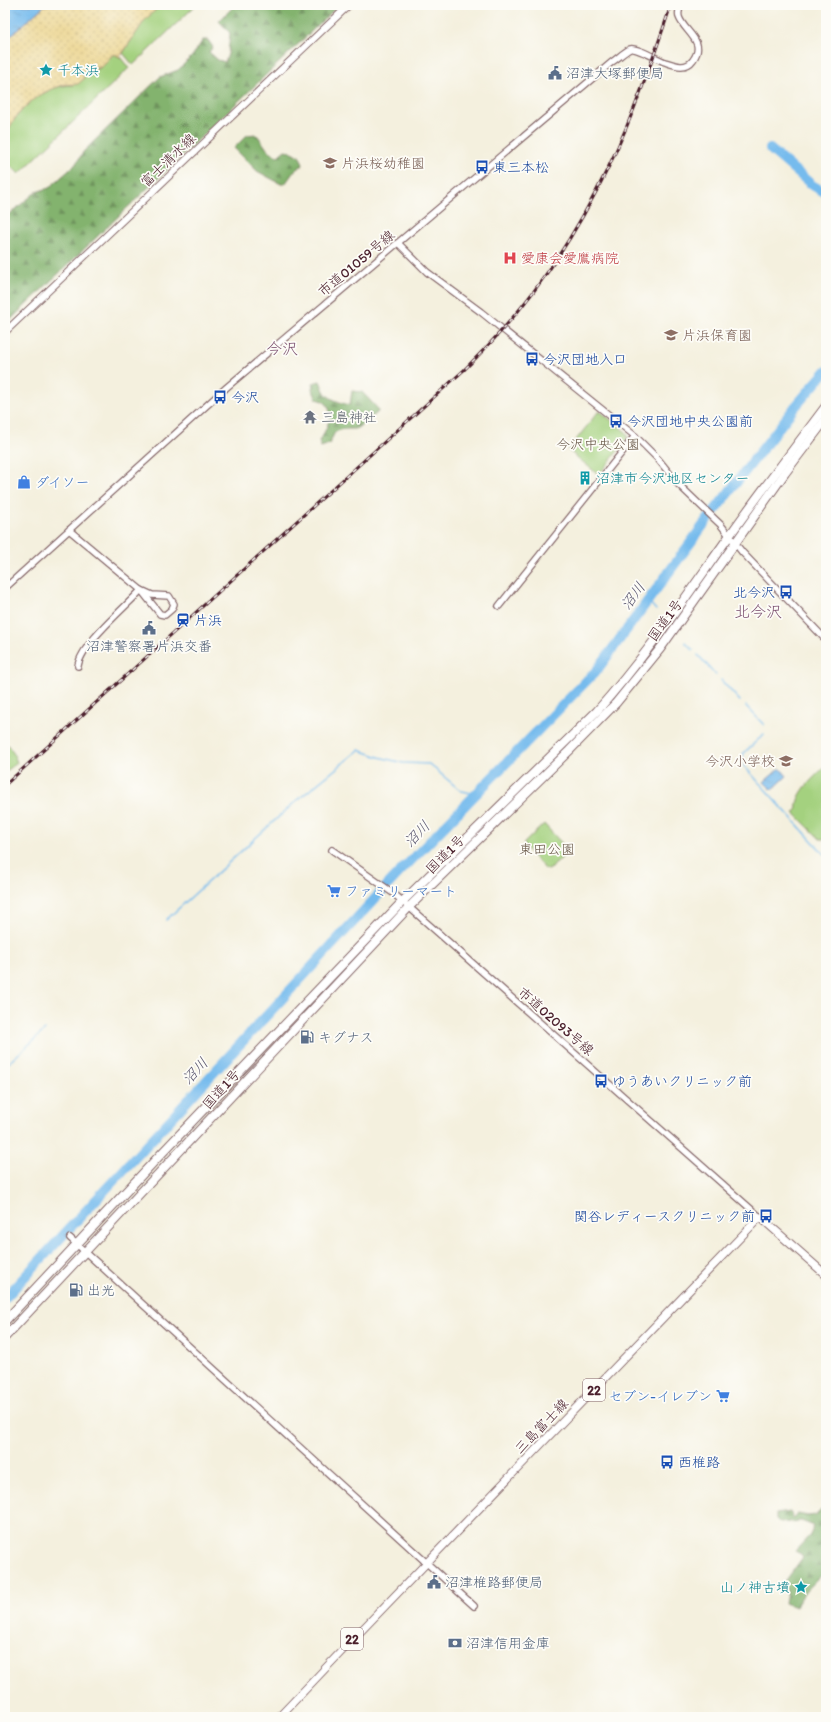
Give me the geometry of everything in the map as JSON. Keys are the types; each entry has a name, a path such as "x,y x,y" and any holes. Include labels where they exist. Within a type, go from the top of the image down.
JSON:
{"highway":[{"name":"国道1号","path":"5,1321 74,1241 402,902 607,701 653,645 730,535 826,406"},
{"name":"国道1号","path":"5,1337 409,908 616,703 660,649 735,543 826,419"}],"main road":[{"name":"富士清水線","path":"5,332 349,5"},
{"path":"760,1217 826,1275"},
{"name":"三島富士線","path":"279,1717 426,1562 760,1217"}],"street":[{"name":"市道01059号線","path":"5,588 227,387 612,62 631,49 636,49 650,56 676,65 685,66 691,62 697,52 697,43 681,20 679,14 682,5"},
{"path":"398,243 427,272 481,312 635,436 730,535 735,543 826,640"},
{"path":"499,606 635,436"},
{"path":"69,530 141,590 160,614 165,615 172,609 174,604 169,596 152,595 141,590"},
{"path":"78,666 80,659 94,639 141,590"},
{"name":"市道02093号線","path":"332,850 393,893 760,1217"},
{"path":"74,1241 474,1606"}],"green space":[{"path":"161,5 192,5 194,7 133,65 123,53 145,19"},
{"path":"235,5 339,5 5,325 5,218 36,192 49,188 75,165 84,151 160,77 178,70 193,55 203,40 208,40 213,47 209,52 218,60 225,62 228,54 230,33 219,21"},
{"path":"114,54 120,57 129,68 19,174 10,165 5,163 4,145 6,135 16,116 24,108 33,100 53,89 74,85 85,71 98,69"},
{"path":"256,134 268,150 274,155 278,156 285,150 294,153 301,158 303,165 295,170 285,184 281,184 257,171 234,148 247,135"},
{"path":"320,381 325,393 333,399 350,405 352,391 362,392 379,410 356,429 342,429 335,432 329,444 321,447 319,441 326,430 330,417 330,411 324,402 317,399 312,389 313,383"},
{"name":"今沢中央公園","path":"598,412 601,412 627,433 628,438 599,475 568,450"},
{"path":"5,741 14,754 17,763 5,772"},
{"path":"826,766 826,839 820,839 794,813 797,810 797,804 802,791"},
{"name":"東田公園","path":"544,824 569,851 549,870 545,869 524,846 524,843"},
{"path":"822,1509 826,1515 826,1571 806,1591 795,1607 785,1603 787,1591 784,1583 803,1557 795,1551 810,1535 814,1526 801,1521 780,1523 776,1519 776,1514 790,1512 793,1518 798,1514 808,1516 816,1515"}],"sand":[{"name":"千本浜","path":"45,5 161,5 145,20 120,57 114,54 103,66 85,71 83,74 84,79 78,84 63,85 53,88 36,98 21,111 5,137 5,41"}],"water":[{"path":"5,5 45,5 5,41"},
{"path":"780,768 787,776 772,790 764,782"}],"waterway":[{"path":"770,149 812,185 826,193"},
{"name":"沼川","path":"5,1298 395,877 597,670 705,523 795,407 826,371"},
{"path":"648,601 656,610"},
{"path":"685,642 693,650"},
{"path":"698,655 716,675"},
{"path":"721,680 740,701"},
{"path":"746,706 764,725"},
{"path":"764,734 743,754 744,766 826,856"},
{"path":"166,920 295,802 359,750 403,763 429,764 461,791 477,794"},
{"path":"5,1066 45,1030"}],"railway":[{"path":"5,785 464,370 518,312 561,252 587,209 609,166 635,106 671,5"}],"place":[{"name":"千本浜","path":"46,70"},
{"name":"沼津大塚郵便局","path":"555,73"},
{"name":"片浜桜幼稚園","path":"330,163"},
{"name":"東三本松","path":"482,167"},
{"name":"愛康会愛鷹病院","path":"510,258"},
{"name":"片浜保育園","path":"671,335"},
{"name":"今沢団地入口","path":"532,359"},
{"name":"今沢","path":"220,397"},
{"name":"三島神社","path":"310,417"},
{"name":"今沢団地中央公園前","path":"616,421"},
{"name":"沼津市今沢地区センター","path":"585,478"},
{"name":"ダイソー","path":"24,482"},
{"name":"北今沢","path":"786,592"},
{"name":"片浜","path":"183,620"},
{"name":"沼津警察署片浜交番","path":"149,628"},
{"name":"今沢小学校","path":"786,761"},
{"name":"ファミリーマート","path":"334,891"},
{"name":"キグナス","path":"307,1037"},
{"name":"ゆうあいクリニック前","path":"601,1081"},
{"name":"関谷レディースクリニック前","path":"766,1216"},
{"name":"出光","path":"76,1290"},
{"name":"セブン-イレブン","path":"723,1396"},
{"name":"西椎路","path":"667,1462"},
{"name":"沼津椎路郵便局","path":"434,1582"},
{"name":"山ノ神古墳","path":"801,1587"},
{"name":"沼津信用金庫","path":"455,1643"}],"district":[{"name":"今沢","path":"282,348"},
{"name":"北今沢","path":"758,611"}]}
